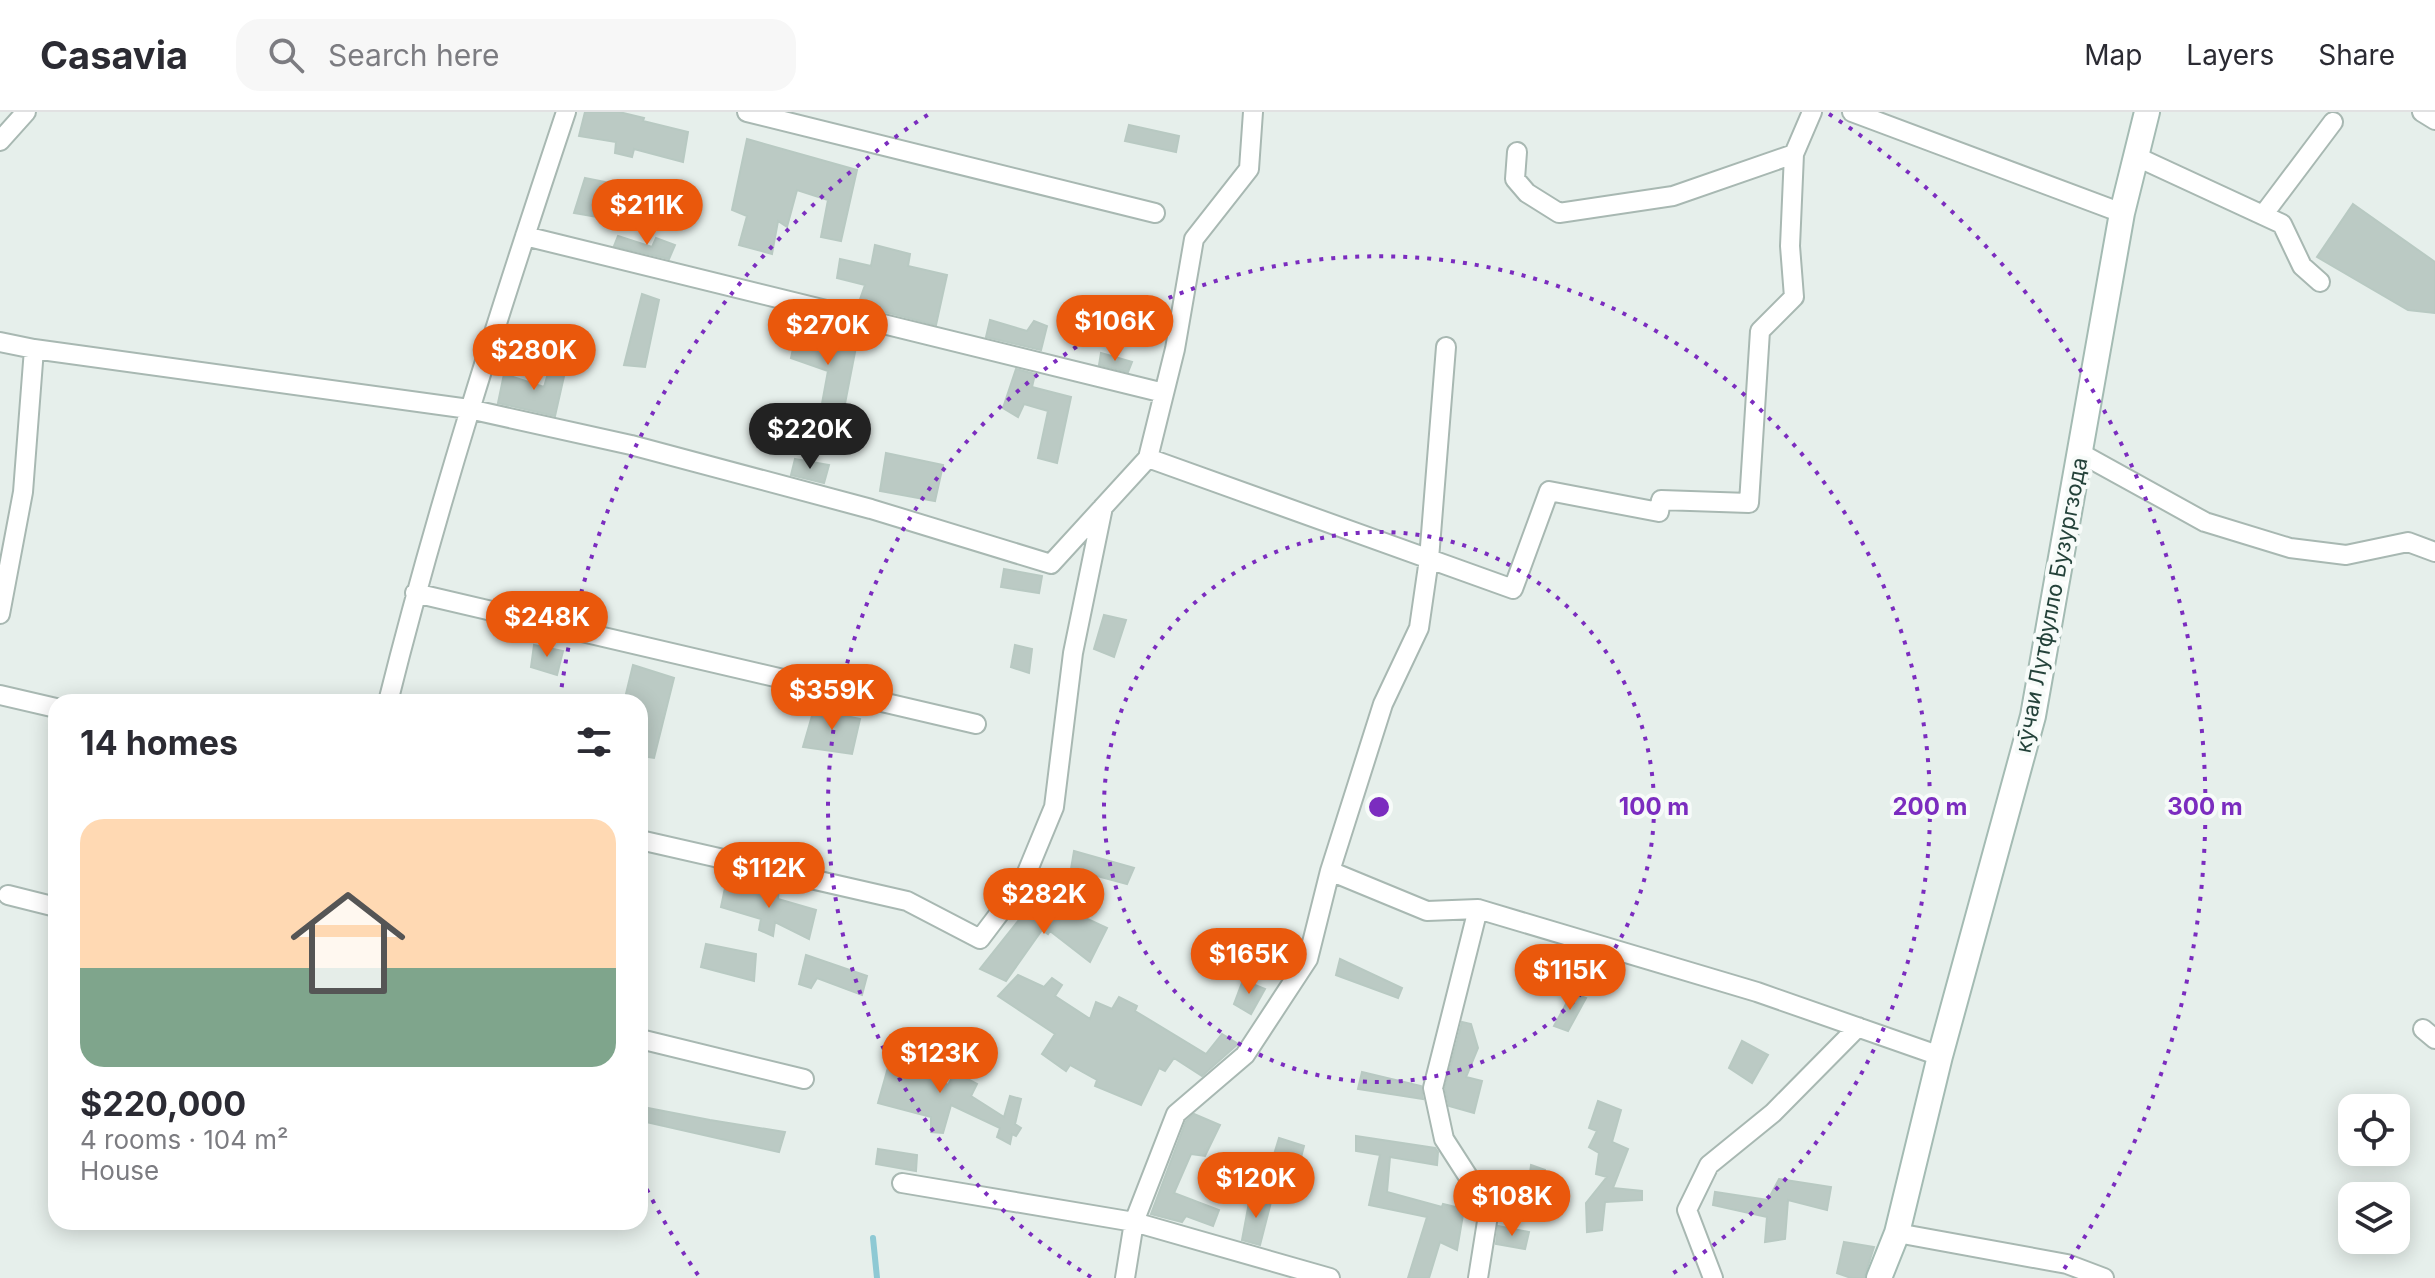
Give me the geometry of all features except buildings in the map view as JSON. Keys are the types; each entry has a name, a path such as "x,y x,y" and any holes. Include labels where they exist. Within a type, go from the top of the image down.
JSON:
{"main road":[{"name":"кӯчаи Лутфулло Бузургзода","path":"1879,1278 1897,1233 1940,1056 2033,716 2122,213 2147,112"}],"street":[{"path":"0,141 26,112"},
{"path":"390,694 415,593 469,409 566,112"},
{"path":"747,112 1155,213"},
{"path":"0,342 469,409 631,445 871,509 1051,564 1148,458 1175,349 1194,239 1249,169 1253,112"},
{"path":"1148,458 1513,589 1549,491 1659,512 1661,500 1749,503 1760,331 1794,297 1790,246 1794,154 1812,112"},
{"path":"1852,112 2122,213"},
{"path":"2422,112 2435,120"},
{"path":"2263,215 2333,122"},
{"path":"1517,152 1515,179 1527,193 1559,213 1673,196 1794,154"},
{"path":"2135,156 2282,224 2302,266 2320,282"},
{"path":"525,236 1164,393"},
{"path":"1125,1278 1134,1222 1176,1114 1245,1055 1308,959 1330,871 1383,704 1419,628 1429,559 1446,347"},
{"path":"0,614 23,492 34,349"},
{"path":"2080,453 2205,522 2290,548 2346,555 2408,542 2435,552"},
{"path":"648,842 907,901 980,939 1023,882 1054,807 1073,653 1103,507"},
{"path":"415,593 976,724"},
{"path":"0,695 48,706"},
{"path":"1330,871 1427,911 1478,909 1757,992 1940,1056"},
{"path":"8,895 48,905"},
{"path":"1478,909 1433,1088 1444,1139 1489,1209 1478,1278"},
{"path":"1713,1278 1687,1210 1709,1165 1773,1113 1858,1027"},
{"path":"648,1041 804,1079"},
{"path":"902,1183 1134,1222 1330,1278"},
{"path":"1897,1233 2067,1264 2104,1278"}],"waterway":[{"path":"873,1238 877,1278"}]}
